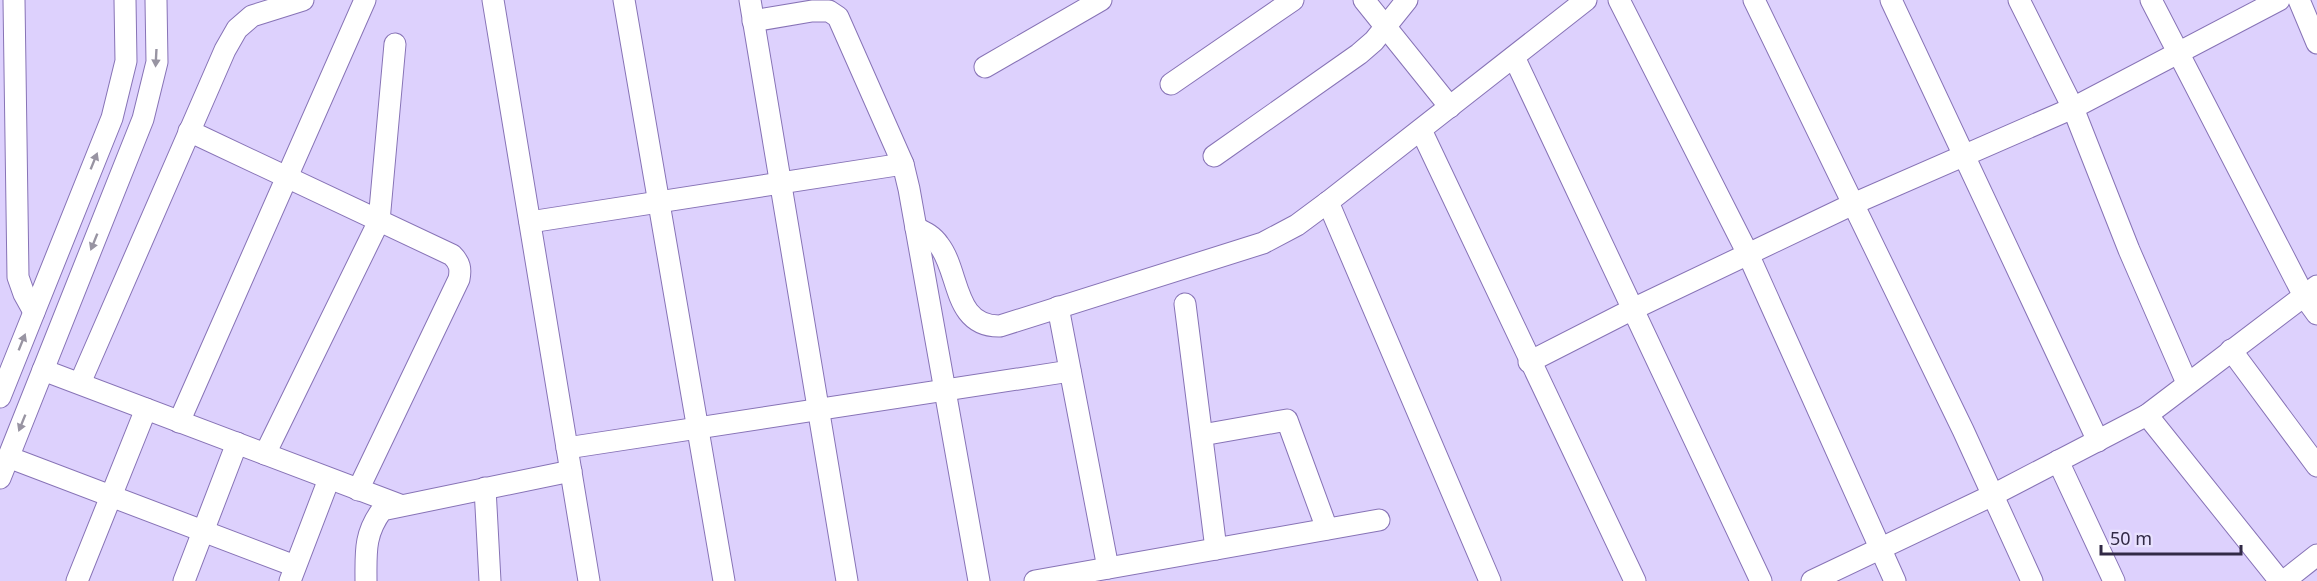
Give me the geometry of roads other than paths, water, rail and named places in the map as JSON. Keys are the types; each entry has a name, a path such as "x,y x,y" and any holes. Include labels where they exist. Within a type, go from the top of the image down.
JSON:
{"street":[{"path":"14,0 18,277 34,312"},
{"path":"0,396 112,118 126,61 125,0"},
{"path":"0,478 143,118 157,62 156,0"},
{"path":"80,383 189,131 225,50 237,29 252,16 303,0"},
{"path":"179,422 365,0"},
{"path":"493,0 589,581"},
{"path":"624,0 724,581"},
{"path":"750,0 847,581"},
{"path":"985,68 1101,0"},
{"path":"1171,84 1293,0"},
{"path":"1364,0 1450,107"},
{"path":"1214,156 1359,54 1407,0"},
{"path":"916,228 929,234 940,246 966,310 976,321 988,326 1000,326 1263,243 1297,225 1328,202 1586,0"},
{"path":"1619,0 1748,254 1895,581"},
{"path":"1754,0 1993,495 2032,581"},
{"path":"1891,0 2098,441"},
{"path":"2019,0 2073,108 2129,250 2187,383"},
{"path":"2151,0 2310,291 2317,314"},
{"path":"1529,362 1633,309 1853,204 2073,108 2279,0"},
{"path":"2299,0 2317,43"},
{"path":"753,21 813,11 829,11 838,17 903,164 979,581"},
{"path":"265,454 379,221 395,44"},
{"path":"1514,57 1761,581"},
{"path":"1421,130 1529,362 1635,581"},
{"path":"189,131 452,255 458,261 461,271 358,490"},
{"path":"530,222 903,164"},
{"path":"1328,202 1490,581"},
{"path":"1812,581 1993,495 2147,415 2310,291"},
{"path":"1185,304 1216,549"},
{"path":"1058,307 1108,568"},
{"path":"2231,350 2317,466"},
{"path":"43,370 400,505"},
{"path":"567,448 1070,371"},
{"path":"77,581 146,409"},
{"path":"2147,415 2282,581 2317,555"},
{"path":"1202,435 1287,420 1327,529"},
{"path":"184,581 237,443"},
{"path":"8,457 203,531 293,574 329,478"},
{"path":"2058,461 2114,581"},
{"path":"366,581 366,546 372,524 382,510 571,471"},
{"path":"485,488 490,581"},
{"path":"1044,580 1379,520"}]}
